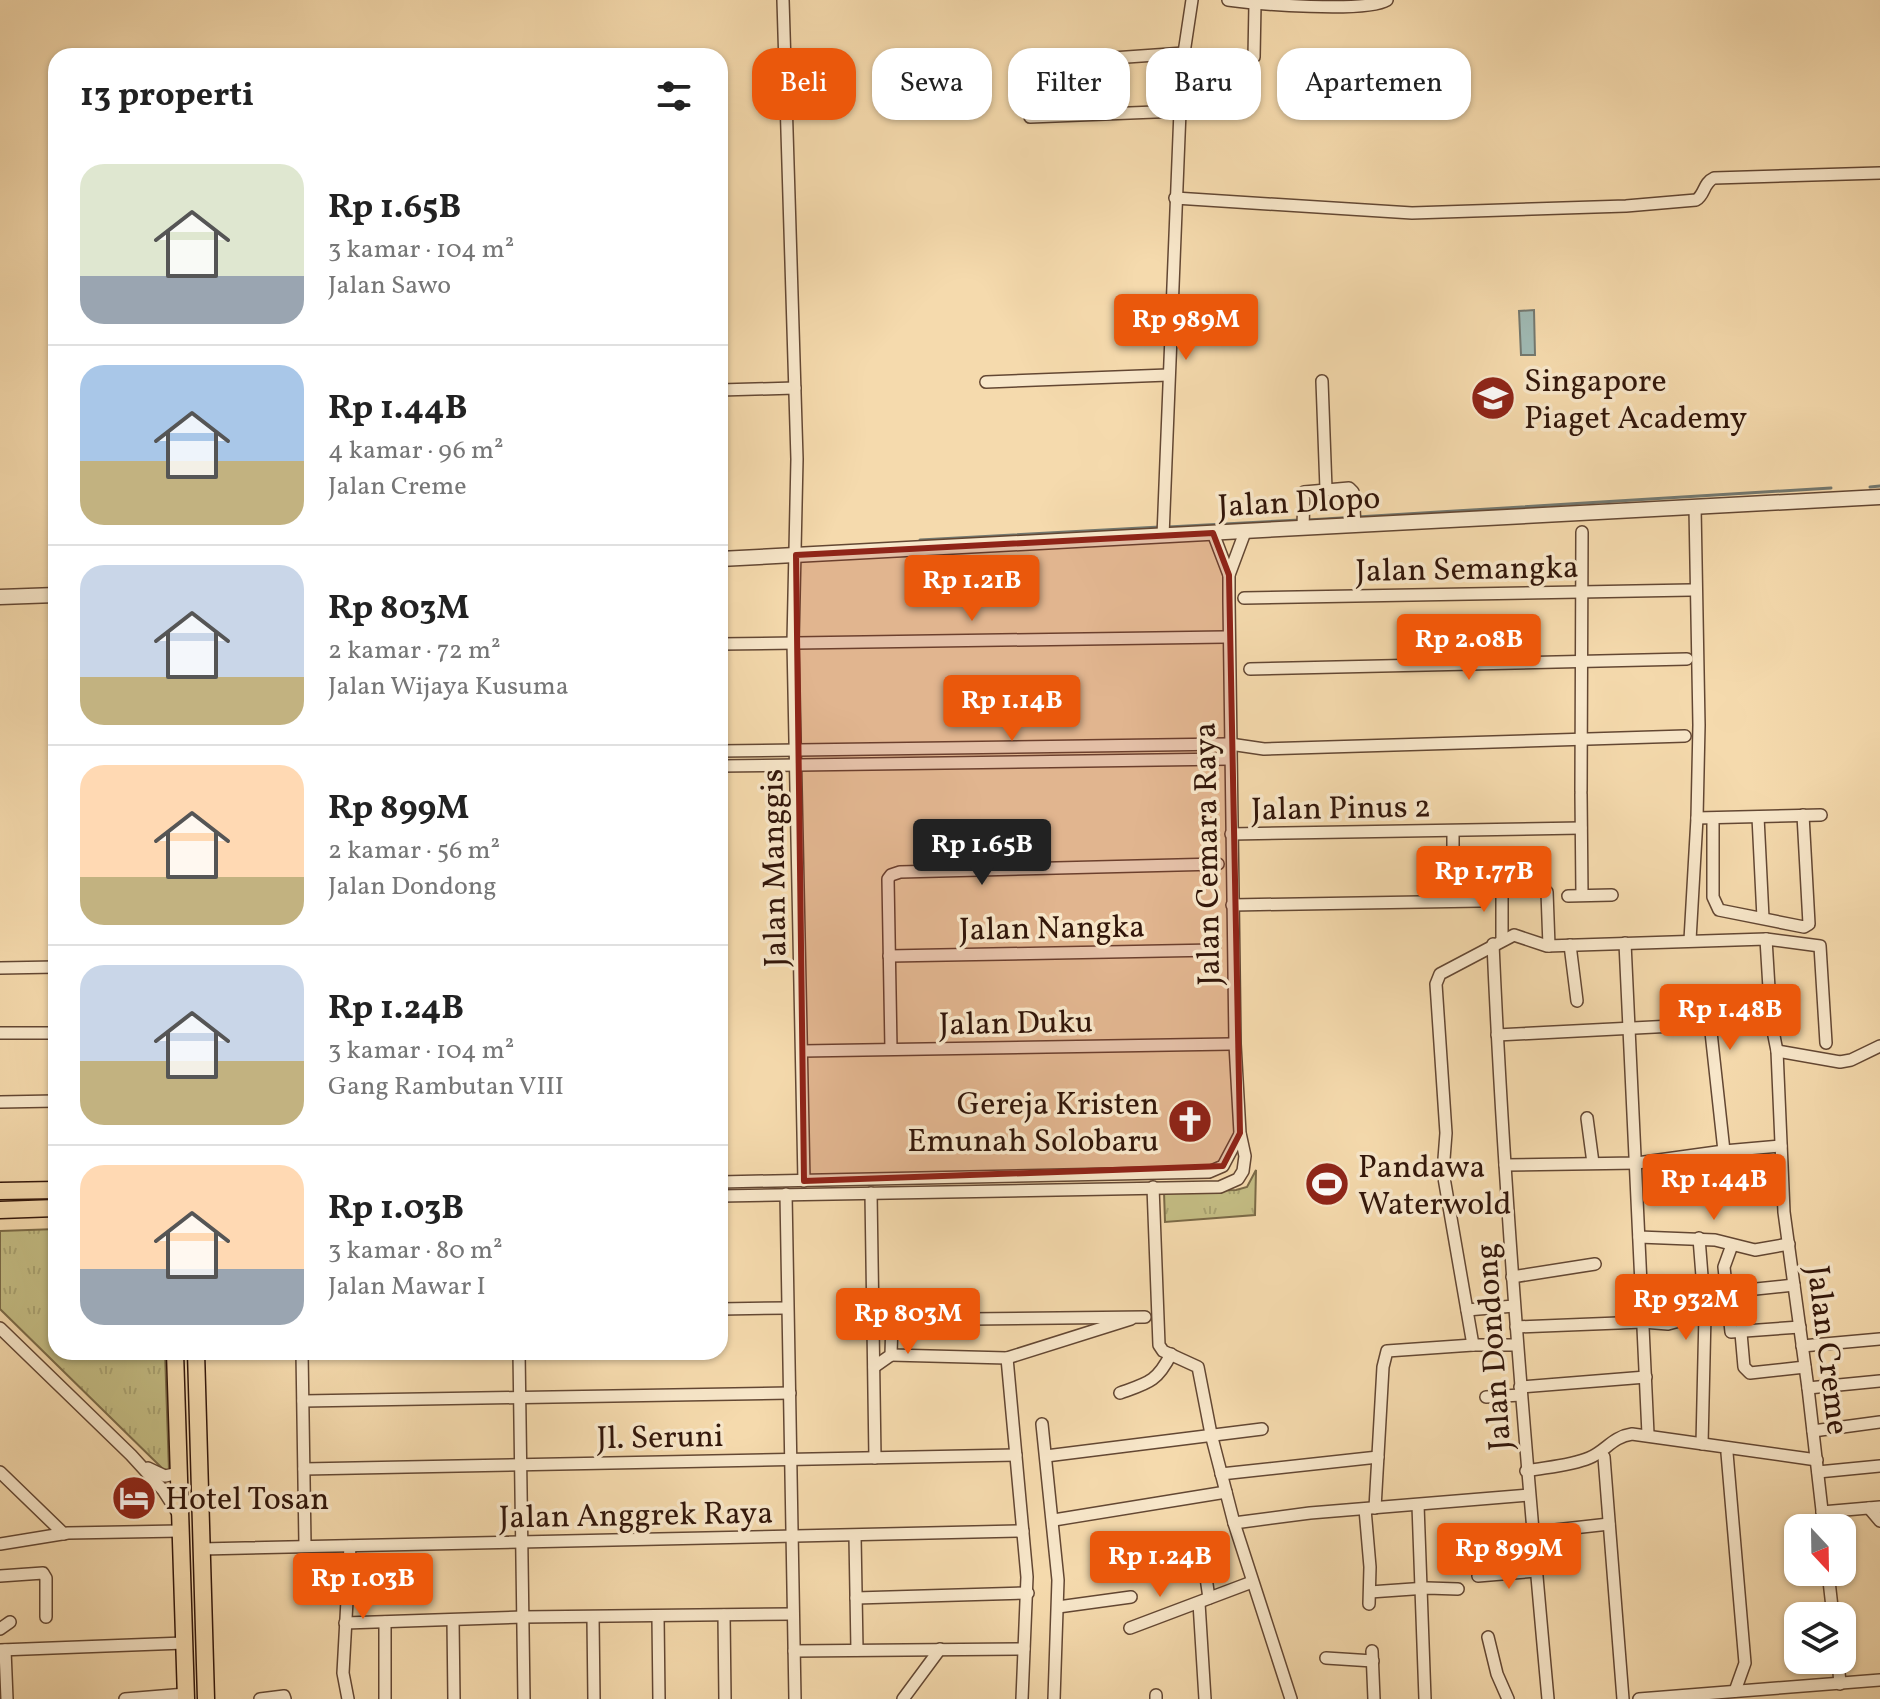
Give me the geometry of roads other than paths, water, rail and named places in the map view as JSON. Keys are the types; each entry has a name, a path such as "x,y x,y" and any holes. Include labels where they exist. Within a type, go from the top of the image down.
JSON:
{"main road":[{"path":"8,1191 48,1190"},
{"path":"8,1191 22,1194 24,1199 8,1209"},
{"path":"8,1209 48,1208"},
{"path":"175,1360 186,1696"},
{"path":"196,1360 206,1699"}],"street":[{"name":"Jalan Manggis","path":"783,0 795,388 793,642 804,1181"},
{"path":"1185,48 1192,0"},
{"path":"1228,0 1344,5 1379,4 1387,0"},
{"path":"1255,48 1260,3"},
{"path":"1162,531 1179,120"},
{"path":"1175,198 1412,213 1626,206 1696,200 1714,178 1880,173"},
{"path":"986,382 1168,375"},
{"path":"1322,381 1326,489"},
{"path":"728,390 795,388"},
{"path":"1303,521 1304,492 1326,489 1352,490 1355,520"},
{"name":"Jalan Dlopo","path":"728,559 1162,531 1245,532 1303,521 1880,497"},
{"path":"1690,940 1699,725 1695,507"},
{"path":"1229,575 1245,532"},
{"path":"1582,532 1582,895"},
{"path":"1213,533 1229,575"},
{"name":"Jalan Cemara Raya","path":"728,1182 1220,1187 1232,1184 1241,1176 1244,1165 1240,1133 1229,759 1229,575"},
{"name":"Jalan Semangka","path":"1244,598 1691,590"},
{"path":"0,597 48,595"},
{"path":"728,644 1225,637"},
{"path":"1250,669 1687,659"},
{"path":"728,751 1229,744 1264,749 1685,736"},
{"path":"1016,747 1016,760"},
{"path":"728,766 1229,759 1264,749"},
{"path":"1713,819 1713,897 1716,907 1804,927 1809,926 1803,815"},
{"path":"1697,818 1821,815"},
{"path":"1758,817 1763,918"},
{"name":"Jalan Pinus 2","path":"1231,834 1581,828"},
{"name":"Jalan Pinus 2","path":"1453,831 1454,901"},
{"path":"891,1049 888,879 894,872 1218,864"},
{"name":"Jalan Dondong","path":"1502,890 1497,1035 1526,1471 1548,1699"},
{"path":"1547,892 1549,946"},
{"path":"1568,896 1612,895"},
{"path":"1232,905 1480,901"},
{"path":"1473,1345 1443,1172 1446,1133 1436,984 1440,974 1498,941 1518,935 1539,945 1549,946 1766,939 1820,946 1826,1043"},
{"name":"Jalan Creme","path":"1766,939 1771,1021 1777,1051 1784,1212 1822,1512"},
{"path":"1625,943 1648,1434"},
{"path":"1570,945 1577,1001"},
{"name":"Jalan Nangka","path":"889,956 1215,950"},
{"path":"0,968 48,967"},
{"path":"1497,1035 1771,1021"},
{"path":"1710,1023 1724,1151"},
{"path":"0,1033 48,1033"},
{"name":"Jalan Duku","path":"802,1051 1231,1044"},
{"path":"1777,1051 1840,1062 1880,1046"},
{"path":"0,1102 48,1101"},
{"path":"1587,1118 1593,1163"},
{"name":"Jalan Cemara Raya","path":"728,1196 871,1193 941,1185 1217,1170 1225,1164 1240,1133"},
{"path":"1505,1165 1637,1163 1781,1146"},
{"path":"1166,1173 1160,1187 1159,1345 1163,1351 1198,1367 1234,1523 1291,1699"},
{"path":"871,1193 875,1458"},
{"path":"786,1194 795,1699"},
{"path":"1639,1237 1699,1238 1755,1250 1789,1244"},
{"path":"1699,1238 1705,1314 1702,1444"},
{"path":"1732,1245 1724,1267 1730,1330 1741,1333 1800,1327"},
{"path":"1512,1277 1595,1264"},
{"path":"1727,1292 1794,1285"},
{"path":"1467,1310 1514,1306"},
{"path":"728,1309 787,1308"},
{"path":"1516,1327 1643,1322 1668,1324 1705,1314"},
{"path":"873,1320 1145,1317"},
{"path":"874,1367 891,1355 1007,1358 1131,1319"},
{"path":"891,1355 892,1320"},
{"path":"0,1328 163,1490 180,1525 64,1534 0,1544"},
{"path":"1741,1333 1744,1367 1750,1373 1805,1367"},
{"path":"1802,1346 1880,1339"},
{"path":"1458,1589 1421,1588 1370,1598 1370,1509 1378,1457 1385,1353 1473,1345 1517,1345"},
{"path":"1120,1393 1153,1381 1171,1354"},
{"path":"1007,1358 1028,1593 1022,1699"},
{"path":"302,1360 305,1545"},
{"path":"519,1360 524,1699"},
{"path":"1486,1397 1646,1377"},
{"path":"1808,1388 1880,1381"},
{"path":"303,1401 790,1393"},
{"path":"1813,1431 1880,1422"},
{"path":"1042,1424 1054,1520 1058,1607 1054,1699"},
{"path":"1046,1456 1262,1429"},
{"path":"1526,1471 1587,1459 1601,1452 1617,1437 1648,1434 1817,1466 1880,1466"},
{"path":"1727,1453 1745,1663 1742,1694"},
{"path":"131,1455 149,1469 165,1476 179,1473"},
{"name":"Jl. Seruni","path":"304,1469 1016,1455"},
{"path":"1221,1474 1378,1457"},
{"path":"1604,1457 1623,1699"},
{"path":"0,1472 64,1534"},
{"path":"1054,1520 1226,1492"},
{"path":"1234,1523 1528,1495"},
{"path":"1418,1505 1425,1699"},
{"path":"1822,1512 1874,1508 1880,1521"},
{"path":"1546,1531 1609,1524"},
{"name":"Jalan Anggrek Raya","path":"202,1549 1023,1531"},
{"path":"855,1536 857,1650"},
{"path":"348,1699 343,1673 350,1546"},
{"path":"1203,1557 1205,1699"},
{"path":"1478,1576 1536,1571"},
{"path":"0,1576 43,1573 46,1578 46,1617"},
{"path":"1130,1628 1252,1582"},
{"path":"856,1598 1028,1593"},
{"path":"1058,1607 1131,1597"},
{"path":"345,1623 523,1617 793,1614"},
{"path":"724,1615 725,1699"},
{"path":"658,1617 659,1699"},
{"path":"593,1618 594,1699"},
{"path":"453,1620 454,1699"},
{"path":"385,1622 385,1699"},
{"path":"1488,1637 1497,1674 1508,1699"},
{"path":"7,1699 3,1650 184,1643"},
{"path":"903,1699 940,1649"},
{"path":"794,1651 1024,1649"},
{"path":"1326,1658 1372,1656 1374,1699"},
{"path":"1839,1674 1840,1684"},
{"path":"1639,1699 1742,1694 1880,1680"},
{"path":"125,1699 186,1696"},
{"path":"260,1699 284,1696 285,1699"}],"water":[{"path":"1534,310 1535,355 1521,355 1519,311"}],"waterway":[{"path":"1870,487 1880,486"},
{"path":"1308,520 1831,488"},
{"path":"1168,527 1300,520"},
{"path":"920,540 1160,527"}],"place":[{"name":"Singapore Piaget Academy","path":"1493,398"},
{"name":"Gereja Kristen Emunah Solobaru","path":"1190,1121"},
{"name":"Pandawa Waterwold","path":"1327,1184"},
{"name":"Hotel Tosan","path":"134,1498"}]}
